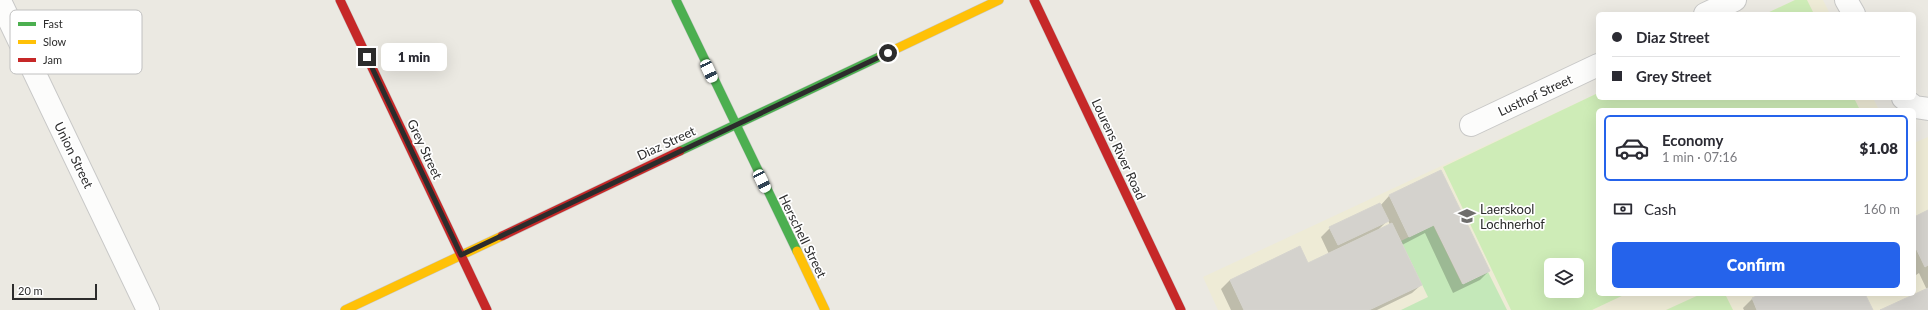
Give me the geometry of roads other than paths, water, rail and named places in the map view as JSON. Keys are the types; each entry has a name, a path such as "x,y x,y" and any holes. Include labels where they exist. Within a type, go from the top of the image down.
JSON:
{"street":[{"name":"Grey Street","path":"340,0 487,310"},
{"name":"Herschell Street","path":"676,0 825,310"},
{"name":"Diaz Street","path":"345,310 999,0"},
{"name":"Lourens River Road","path":"1034,0 1181,310"},
{"path":"1709,12 1735,0"},
{"path":"1846,0 1853,12"},
{"name":"Union Street","path":"0,1 10,22"},
{"name":"Lusthof Street","path":"1471,125 1596,66"},
{"name":"Union Street","path":"35,74 148,310"}],"place":[{"name":"Laerskool Lochnerhof","path":"1467,216"}]}
